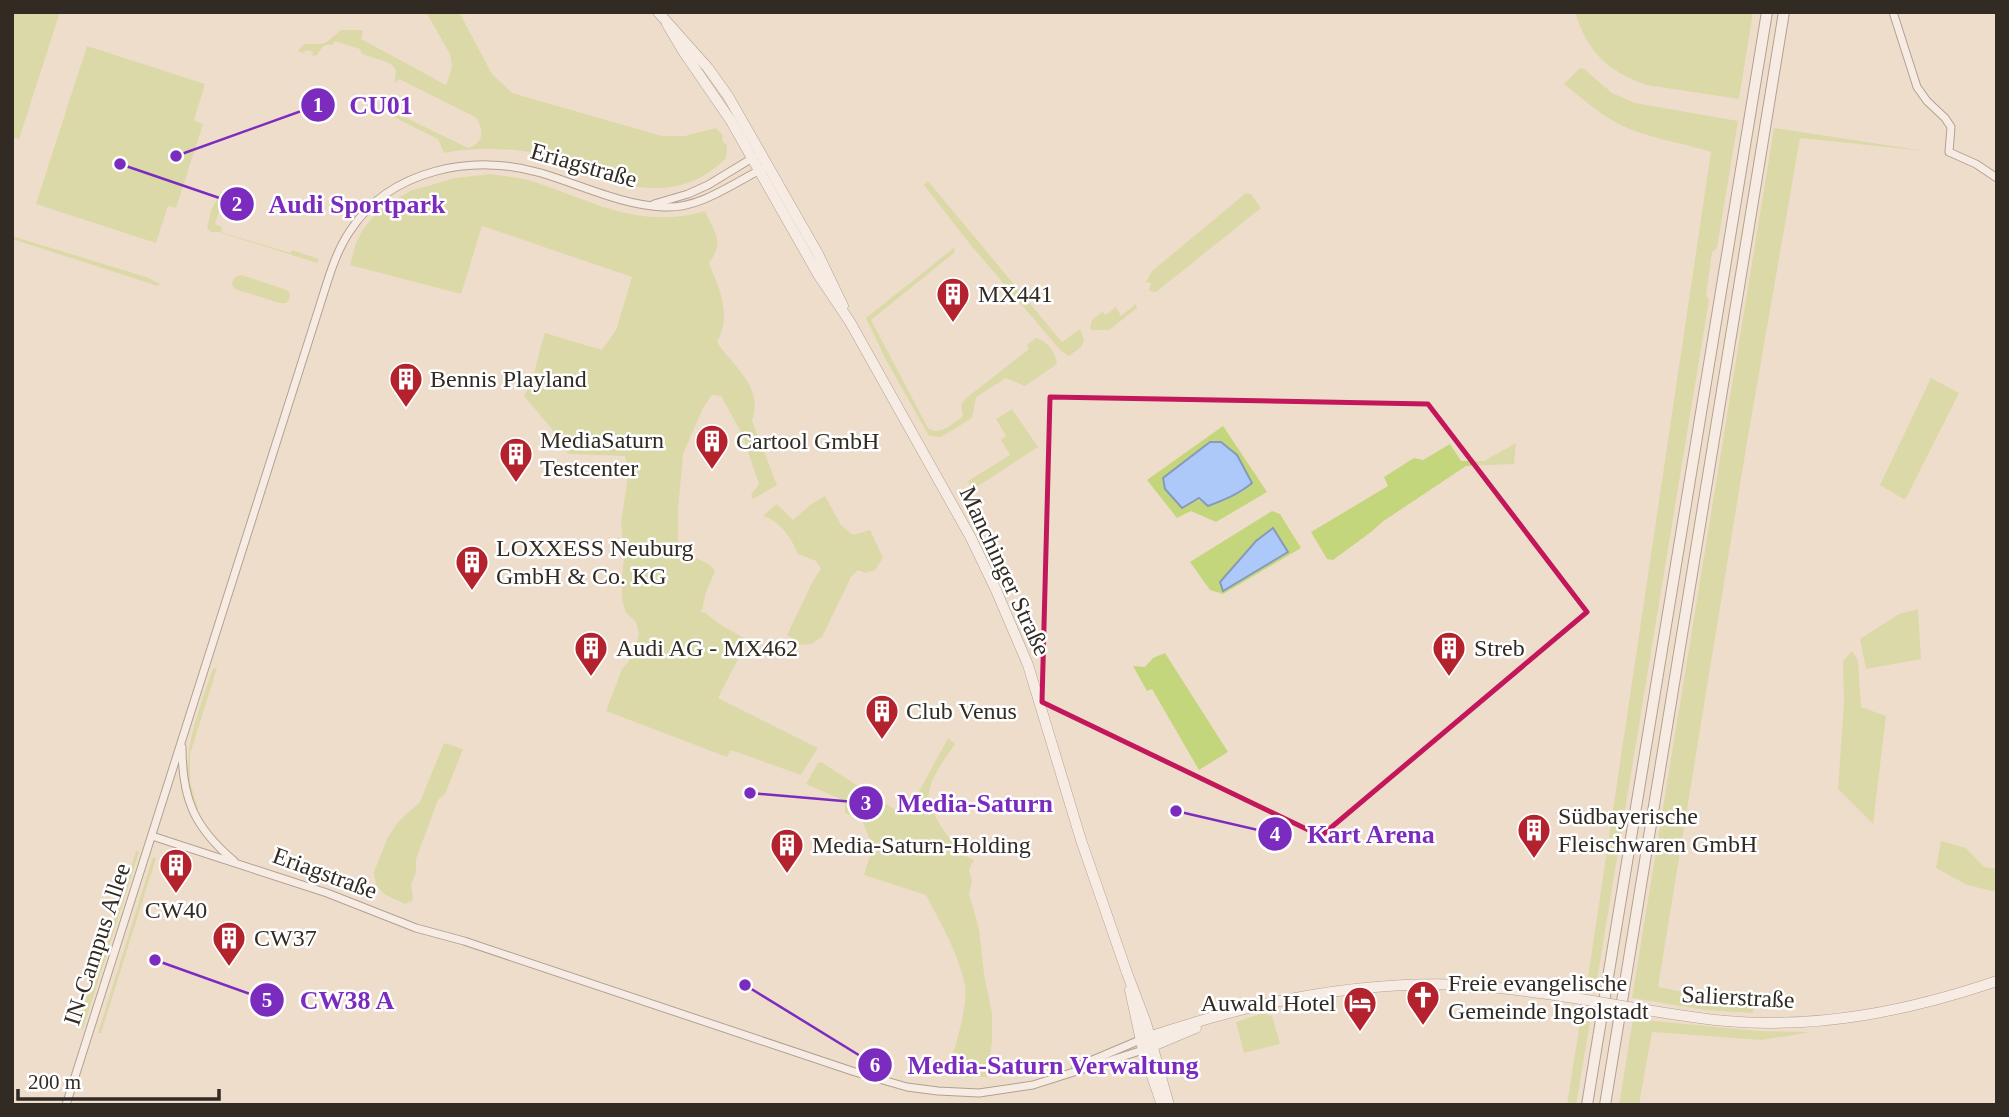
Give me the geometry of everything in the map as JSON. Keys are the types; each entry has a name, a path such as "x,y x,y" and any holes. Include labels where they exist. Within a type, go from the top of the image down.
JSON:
{"highway":[{"path":"1587,1105 1767,12"},
{"path":"1605,1105 1784,12"}],"main road":[{"path":"658,12 761,160 763,168"},
{"name":"Manchinger Straße","path":"763,168 831,295 850,322 971,538 1018,641 1028,665 1081,840 1127,973 1162,1105"},
{"name":"Salierstraße","path":"1147,1043 1228,1013 1275,1001 1400,986 1463,985 1547,994 1726,1021 1763,1023 1871,1015 1941,999 1997,981"},
{"name":"Manchinger Straße","path":"1147,1043 1169,1105"}],"street":[{"path":"1893,12 1917,88 1951,127 1949,152 1976,164 1997,178"},
{"name":"Eriagstraße","path":"650,205 708,185 757,156"},
{"name":"Eriagstraße","path":"183,739 335,260 348,233 376,201 425,174 472,165 505,166 539,173 614,197 666,208 702,200 763,168"},
{"path":"152,836 183,739"},
{"path":"183,739 183,782 193,814 211,839 239,865"},
{"name":"Eriagstraße","path":"152,836 327,893 416,928 479,946 890,1083 923,1090 979,1093 1033,1085 1112,1051 1147,1043"},
{"name":"IN-Campus Allee","path":"66,1105 152,836"}],"highlighted area":[{"path":"1050,397 1428,404 1587,612 1321,836 1042,702"}],"green space":[{"path":"12,12 60,12 19,139 12,137"},
{"path":"426,12 459,12 492,74 512,93 662,136 685,136 716,128 727,145 726,158 696,180 664,188 648,188 576,172 540,154 483,149 444,153 438,139 394,117 396,113 468,148 477,143 481,135 475,117 399,79 396,83 393,66 362,54 360,49 335,41 333,45 323,47 317,55 312,56 313,52 306,50 304,53 298,51 305,44 327,42 341,30 361,30 361,39 446,85 452,67 450,54"},
{"path":"1575,12 1753,12 1739,99 1647,85 1621,74 1601,59 1593,49"},
{"path":"87,46 205,84 194,120 203,124 176,208 168,206 156,243 36,204"},
{"path":"1580,68 1612,93 1635,103 1738,121 1717,248 1712,252 1706,295 1709,300 1595,992 1586,991 1711,152 1639,132 1610,119 1564,84"},
{"path":"1774,128 1925,151 1800,138 1746,448 1658,987 1754,1006 1753,1013 1705,1010 1632,998"},
{"path":"490,174 528,180 635,215 680,216 705,211 717,237 717,249 709,263 724,312 724,322 717,342 751,388 755,409 752,421 777,485 753,499 751,495 759,484 742,434 721,396 712,395 703,408 683,454 678,547 715,571 701,613 704,612 748,640 718,698 818,748 801,775 731,750 727,757 606,711 622,669 632,657 639,634 636,622 626,613 622,600 624,559 621,521 628,467 625,456 568,454 552,429 524,396 531,382 545,333 602,350 616,330 632,277 482,226 461,294 350,265 362,231 388,204 410,191 455,178"},
{"path":"928,181 1062,342 1080,329 1084,340 1081,347 1069,356 1061,351 969,243 924,185"},
{"path":"221,192 229,194 227,198 223,198 215,224 222,227 221,232 291,253 292,250 319,259 317,263 219,232 211,232 207,228 211,210"},
{"path":"1246,193 1251,194 1261,208 1156,292 1149,291 1151,283 1146,282 1152,271"},
{"path":"12,236 146,277 160,284 158,286 12,239"},
{"path":"955,247 954,253 871,320 928,428 941,430 961,418 961,405 965,399 1029,349 1027,345 1036,338 1050,348 1057,364 1025,386 1006,378 976,397 972,418 941,437 929,436 866,318"},
{"path":"242,275 287,290 290,293 289,300 280,303 235,289 233,281"},
{"path":"1136,304 1137,308 1109,330 1090,328 1092,320 1102,312 1106,315 1116,307 1121,316"},
{"path":"1931,378 1959,393 1905,500 1880,485"},
{"path":"1012,409 1038,447 972,490 968,481 1010,455 1001,440 1006,436 996,419"},
{"path":"1223,426 1267,492 1216,522 1191,511 1177,518 1147,480","holes":["1209,442 1252,483 1242,492 1208,506 1163,478"]},
{"path":"1516,443 1514,464 1466,466 1382,522 1333,560 1327,559 1311,532 1388,486 1384,477 1414,458 1423,460 1450,444 1461,461 1484,461"},
{"path":"825,496 841,525 853,535 870,530 883,558 875,570 865,573 858,570 851,577 822,637 811,644 799,645 787,635 821,569 816,561 798,554 784,530 763,516 777,504 793,520"},
{"path":"1272,511 1280,514 1301,548 1223,594 1210,590 1190,562"},
{"path":"1918,609 1921,659 1866,669 1860,639 1899,614"},
{"path":"1852,651 1858,661 1861,707 1886,716 1873,824 1838,789 1844,703 1843,661"},
{"path":"1165,653 1228,752 1199,770 1152,689 1147,691 1133,666 1145,667 1153,658"},
{"path":"214,668 217,668 190,754 190,782 198,809 195,810 190,792 188,757 195,723"},
{"path":"948,738 955,744 932,780 929,800 953,844 974,860 969,870 972,881 969,894 979,929 992,1013 992,1041 987,1077 946,1077 962,1019 965,986 954,951 926,895 864,875 873,847 862,820 845,813 845,801 806,784 821,762 897,811 908,812"},
{"path":"444,743 463,749 445,794 438,800 416,859 416,872 411,885 412,901 405,904 384,894 376,885 374,872 388,837 399,821 420,802"},
{"path":"1941,841 1966,848 1984,867 1997,869 1997,892 1967,885 1936,868"},
{"path":"136,851 139,852 83,1029 75,1026 92,972 103,957"},
{"path":"153,857 156,858 101,1033 98,1033"},
{"path":"1582,1009 1592,1010 1576,1105 1567,1105"},
{"path":"1263,1013 1272,1016 1280,1044 1244,1053 1236,1022"},
{"path":"1633,1019 1759,1031 1811,1032 1762,1040 1652,1032 1639,1105 1619,1105"}],"water":[{"path":"1210,442 1221,442 1237,455 1252,483 1237,494 1208,506 1199,498 1182,508 1165,489 1163,478"},
{"path":"1273,528 1288,552 1223,591 1220,582 1256,541"}],"place":[{"name":"CU01","path":"176,156"},
{"name":"Audi Sportpark","path":"120,164"},
{"name":"MX441","path":"953,324"},
{"name":"Bennis Playland","path":"406,409"},
{"name":"Cartool GmbH","path":"712,471"},
{"name":"MediaSaturn Testcenter","path":"516,484"},
{"name":"LOXXESS Neuburg GmbH & Co. KG","path":"472,592"},
{"name":"Audi AG - MX462","path":"591,678"},
{"name":"Streb","path":"1449,678"},
{"name":"Club Venus","path":"882,741"},
{"name":"Media-Saturn","path":"750,793"},
{"name":"Kart Arena","path":"1176,811"},
{"name":"Südbayerische Fleischwaren GmbH","path":"1534,860"},
{"name":"Media-Saturn-Holding","path":"787,875"},
{"name":"CW40","path":"176,895"},
{"name":"CW38 A","path":"155,960"},
{"name":"CW37","path":"229,968"},
{"name":"Media-Saturn Verwaltung","path":"745,985"},
{"name":"Freie evangelische Gemeinde Ingolstadt","path":"1423,1027"},
{"name":"Auwald Hotel","path":"1360,1033"}]}
